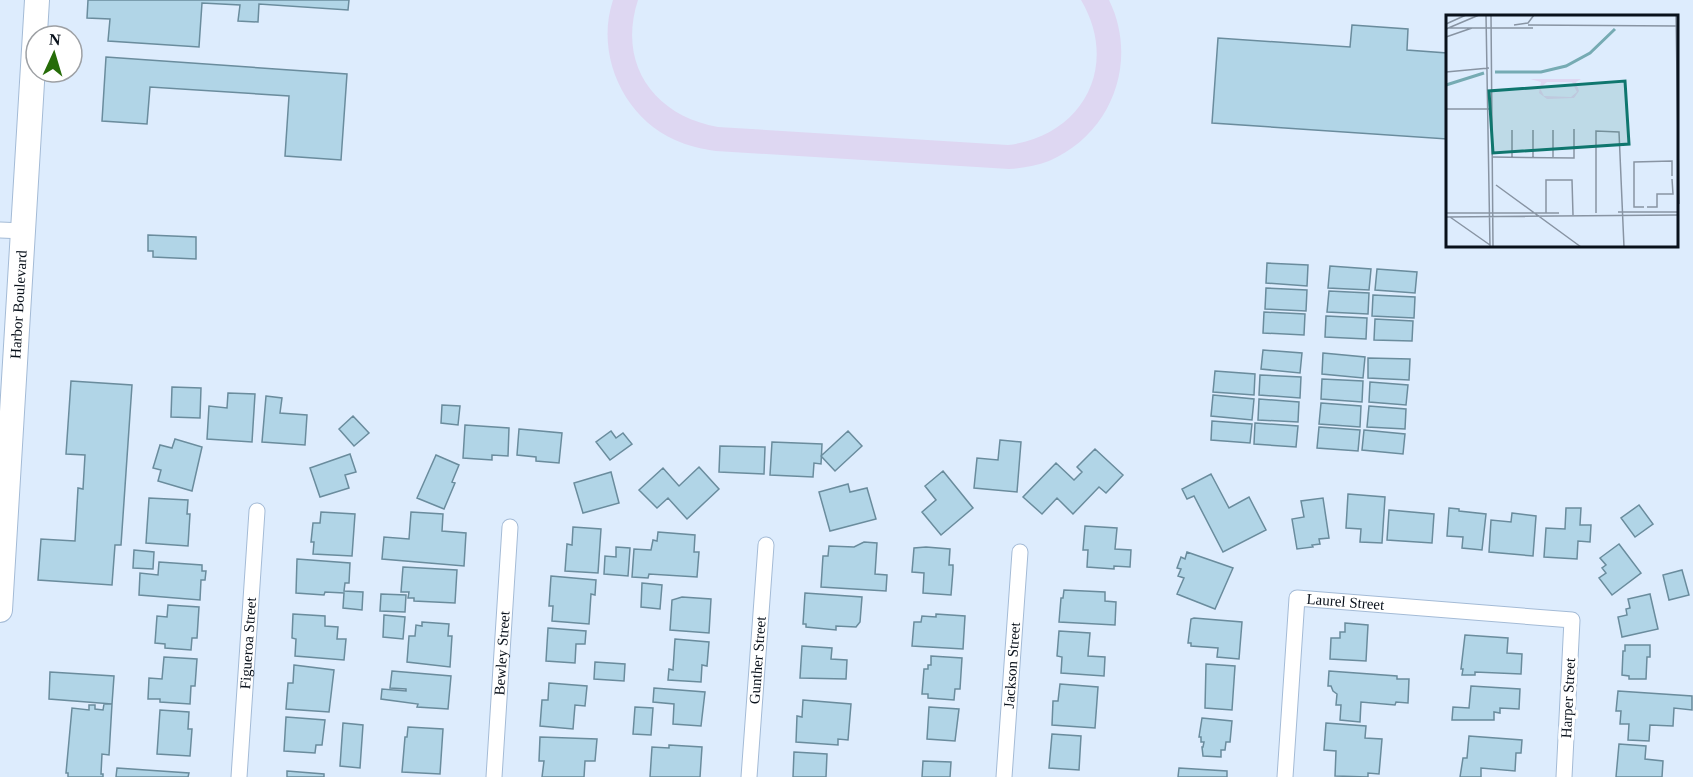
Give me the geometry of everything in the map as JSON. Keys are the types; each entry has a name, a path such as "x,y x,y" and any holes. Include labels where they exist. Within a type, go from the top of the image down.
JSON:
{"main road":[{"name":"Harbor Boulevard","path":"0,610 12,231 37,0"}],"street":[{"name":"Figueroa Street","path":"238,777 257,511"},
{"name":"Bewley Street","path":"494,777 510,527"},
{"name":"Gunther Street","path":"749,777 766,545"},
{"name":"Jackson Street","path":"1004,777 1020,552"},
{"name":"Laurel Street","path":"1285,777 1297,598 1572,620"},
{"name":"Harper Street","path":"1564,777 1572,620"}],"shaded area":[{"path":"613,0 638,0 633,23 633,45 637,65 646,83 659,99 676,112 695,121 718,127 1008,145 1034,139 1057,128 1074,113 1087,94 1095,73 1097,49 1092,25 1081,0 1109,0 1118,23 1121,47 1120,71 1114,93 1104,114 1089,133 1071,149 1049,161 1029,166 1009,169 716,151 685,144 657,130 628,100 611,62 608,21"}],"building":[{"path":"88,0 349,0 348,10 259,4 258,22 238,21 240,5 202,3 199,47 108,41 110,19 87,18"},
{"path":"1352,25 1408,29 1407,50 1446,53 1446,139 1212,123 1218,38 1350,47"},
{"path":"106,57 347,74 341,160 285,156 289,96 150,87 147,124 102,121"},
{"path":"148,235 196,237 196,259 153,257 153,251 148,251"},
{"path":"1267,263 1308,265 1307,286 1266,283"},
{"path":"1330,266 1371,269 1369,290 1328,288"},
{"path":"1377,269 1417,272 1415,293 1375,290"},
{"path":"1266,288 1307,290 1306,311 1265,309"},
{"path":"1329,291 1369,293 1368,314 1327,312"},
{"path":"1373,295 1415,297 1414,318 1372,316"},
{"path":"1264,312 1305,314 1304,335 1263,333"},
{"path":"1326,316 1367,318 1366,339 1325,337"},
{"path":"1375,319 1413,321 1412,341 1374,340"},
{"path":"1263,350 1302,353 1300,373 1261,369"},
{"path":"1323,353 1365,357 1363,378 1322,374"},
{"path":"1368,358 1410,359 1409,380 1368,378"},
{"path":"1215,371 1255,374 1254,395 1213,392"},
{"path":"1260,375 1301,377 1300,398 1259,395"},
{"path":"1322,379 1363,381 1362,402 1321,399"},
{"path":"71,381 132,385 121,545 115,545 112,585 38,580 41,539 75,541 78,488 83,489 85,455 66,454"},
{"path":"1370,382 1408,385 1406,405 1369,402"},
{"path":"172,387 201,388 200,418 171,417"},
{"path":"228,393 255,394 252,442 207,439 209,406 227,408"},
{"path":"1213,395 1254,399 1252,420 1211,416"},
{"path":"266,396 282,398 280,413 307,415 305,445 262,442"},
{"path":"1259,399 1299,402 1298,422 1258,420"},
{"path":"1321,403 1361,406 1360,427 1319,424"},
{"path":"442,405 460,406 458,425 441,423"},
{"path":"1369,406 1406,409 1405,429 1367,427"},
{"path":"353,416 369,433 354,446 339,429"},
{"path":"1212,421 1252,424 1250,443 1211,440"},
{"path":"1255,423 1298,426 1296,447 1254,444"},
{"path":"465,425 509,428 508,456 492,455 492,460 463,458"},
{"path":"1319,427 1360,430 1358,451 1317,448"},
{"path":"519,429 562,433 559,463 536,461 536,457 517,455"},
{"path":"1364,430 1405,434 1403,454 1362,450"},
{"path":"611,431 616,438 623,433 632,444 610,460 596,442"},
{"path":"848,431 862,446 835,471 821,456"},
{"path":"175,439 202,447 192,491 158,481 161,470 153,468 160,445 172,448"},
{"path":"1000,440 1021,442 1017,492 974,488 977,458 998,460"},
{"path":"772,442 822,444 821,464 814,463 813,477 770,475"},
{"path":"720,446 765,447 764,474 719,472"},
{"path":"1095,449 1123,475 1106,493 1099,487 1073,514 1057,498 1042,514 1023,497 1056,463 1074,480 1082,472 1077,467"},
{"path":"350,454 356,472 345,475 349,488 320,497 310,468"},
{"path":"436,455 459,465 452,482 455,483 444,509 417,498"},
{"path":"699,467 719,489 687,519 668,498 657,508 639,490 663,468 679,486"},
{"path":"943,471 973,508 941,535 922,512 936,500 925,486"},
{"path":"611,472 619,503 583,513 574,483"},
{"path":"1211,474 1229,508 1249,497 1266,530 1223,552 1194,496 1187,499 1182,489"},
{"path":"848,484 850,492 867,488 876,519 830,531 819,492"},
{"path":"1348,494 1385,497 1382,543 1360,542 1361,529 1346,528"},
{"path":"149,498 188,500 187,514 190,514 188,546 146,543"},
{"path":"1323,498 1329,538 1319,539 1320,544 1312,545 1313,547 1297,549 1292,519 1304,517 1301,501"},
{"path":"1639,505 1653,524 1635,537 1621,518"},
{"path":"1449,508 1486,514 1482,550 1462,548 1463,537 1447,536"},
{"path":"1566,508 1581,508 1580,525 1591,525 1590,542 1578,541 1577,559 1544,557 1546,528 1565,529"},
{"path":"1389,510 1434,514 1432,543 1387,540"},
{"path":"321,512 355,514 352,556 313,554 314,542 311,542 313,523 320,523"},
{"path":"411,512 443,514 442,531 466,533 464,566 382,559 384,537 409,539"},
{"path":"1512,513 1536,516 1533,556 1489,552 1491,520 1511,522"},
{"path":"1085,526 1117,528 1115,549 1131,550 1130,567 1114,566 1114,569 1087,567 1088,550 1083,550"},
{"path":"573,527 601,529 598,573 565,571 567,544 572,545"},
{"path":"658,532 695,535 694,552 699,552 697,577 649,574 648,578 632,577 634,549 651,550 653,540 657,541"},
{"path":"864,542 877,543 875,574 887,575 886,591 821,587 823,556 828,556 829,546 854,547"},
{"path":"1619,544 1641,573 1612,595 1599,578 1606,573 1602,568 1606,565 1600,558"},
{"path":"616,547 630,548 628,576 604,574 605,556 616,557"},
{"path":"914,548 950,549 949,565 953,565 951,595 923,593 924,573 912,572"},
{"path":"134,550 154,552 153,569 133,568"},
{"path":"1187,552 1233,568 1215,609 1177,594 1184,578 1178,576 1181,569 1177,568 1181,557 1185,559"},
{"path":"297,559 350,563 349,583 345,583 344,591 363,592 362,610 343,608 344,593 325,592 324,595 296,593"},
{"path":"159,562 202,565 202,571 206,571 205,580 201,580 200,600 139,595 140,573 158,575"},
{"path":"403,567 457,570 455,603 414,601 414,598 408,598 409,592 401,592"},
{"path":"1682,570 1689,595 1669,600 1663,575"},
{"path":"551,576 596,580 595,595 591,594 589,624 552,621 553,606 549,606"},
{"path":"642,583 662,585 660,609 641,607"},
{"path":"1064,590 1105,592 1105,601 1116,602 1115,625 1059,622"},
{"path":"805,593 862,597 860,622 856,627 836,626 836,630 806,627 806,624 803,624"},
{"path":"381,594 406,595 405,612 380,611"},
{"path":"1650,594 1658,629 1622,637 1618,617 1627,615 1626,609 1630,608 1628,599"},
{"path":"682,597 711,599 709,633 670,630 672,600"},
{"path":"168,605 199,607 197,638 192,638 191,650 165,648 165,644 155,643 157,616 167,617"},
{"path":"293,614 325,616 325,626 338,627 337,639 346,639 344,660 295,656 296,639 292,638"},
{"path":"936,614 965,616 963,649 912,646 914,622 921,622 922,616 936,617"},
{"path":"384,615 405,617 403,639 383,637"},
{"path":"1191,619 1242,622 1239,659 1217,657 1218,648 1191,646 1191,643 1188,643"},
{"path":"422,622 449,624 448,636 452,636 450,667 407,662 409,636 415,636 416,625 422,626"},
{"path":"1345,623 1368,625 1366,661 1330,659 1331,638 1340,638 1340,632 1345,632"},
{"path":"548,628 586,631 585,644 576,644 575,663 546,661"},
{"path":"1059,631 1090,633 1088,656 1105,657 1104,676 1061,673 1062,657 1057,656"},
{"path":"1465,635 1508,638 1507,653 1522,654 1521,674 1475,672 1475,675 1462,675"},
{"path":"675,639 709,642 707,666 702,665 701,682 668,680 669,669 673,670"},
{"path":"1625,645 1650,645 1646,679 1629,679 1629,676 1622,675"},
{"path":"802,646 832,648 831,659 847,660 846,679 800,678"},
{"path":"931,656 962,658 960,689 955,689 954,700 928,698 928,694 922,694 924,669 928,669 928,665 931,665"},
{"path":"164,657 197,659 195,686 191,686 190,704 148,699 149,678 162,679"},
{"path":"595,662 625,664 624,681 594,679"},
{"path":"1206,664 1235,666 1232,710 1205,708"},
{"path":"294,665 334,670 329,712 286,709 288,683 293,683"},
{"path":"392,671 451,676 448,709 417,707 418,704 381,699 382,689 406,691 406,689 390,688"},
{"path":"1329,671 1409,679 1408,703 1396,702 1395,705 1361,702 1360,722 1340,720 1341,705 1336,705 1337,694 1331,686 1328,686"},
{"path":"50,672 114,676 112,704 49,699"},
{"path":"549,683 587,686 585,706 575,705 573,729 540,726 542,700 548,700"},
{"path":"1060,684 1098,687 1095,728 1052,725 1053,701 1058,701"},
{"path":"1471,686 1520,689 1519,709 1500,708 1500,713 1494,712 1494,720 1452,720 1453,707 1469,708"},
{"path":"654,688 705,692 701,726 673,724 674,704 653,702"},
{"path":"1618,691 1692,696 1692,710 1674,708 1673,726 1650,725 1649,741 1628,740 1629,724 1620,724 1621,711 1616,711"},
{"path":"803,700 851,704 848,740 838,739 838,745 796,742 797,716 802,717"},
{"path":"104,704 112,704 109,755 102,754 101,774 103,777 68,777 66,773 72,708 89,710 89,705 95,705 95,709 103,710"},
{"path":"635,707 653,708 651,735 633,734"},
{"path":"929,707 959,709 955,741 927,739"},
{"path":"160,710 189,712 188,729 192,729 190,756 157,754"},
{"path":"286,717 325,720 322,745 316,745 315,753 284,751"},
{"path":"1202,718 1232,721 1230,742 1226,742 1225,750 1221,750 1221,757 1203,756 1204,742 1201,742 1201,737 1199,737"},
{"path":"343,723 363,725 360,768 340,766"},
{"path":"1326,723 1366,726 1365,738 1382,739 1379,774 1368,773 1368,777 1335,776 1336,751 1324,750"},
{"path":"408,727 443,729 440,774 402,772"},
{"path":"1052,734 1081,736 1079,770 1049,768"},
{"path":"1469,736 1522,740 1521,753 1516,753 1515,771 1481,768 1481,777 1460,777 1463,758 1467,758"},
{"path":"540,737 597,739 595,761 585,761 584,777 542,777 544,761 539,761"},
{"path":"1619,744 1646,746 1645,759 1663,761 1662,777 1616,777"},
{"path":"669,745 702,747 700,777 650,777 652,747 669,748"},
{"path":"794,752 827,754 826,777 793,777"},
{"path":"923,761 951,762 950,777 922,777"},
{"path":"117,768 189,773 188,777 116,777"},
{"path":"1179,768 1227,771 1227,777 1178,777"},
{"path":"287,771 324,774 324,777 287,777"}]}
